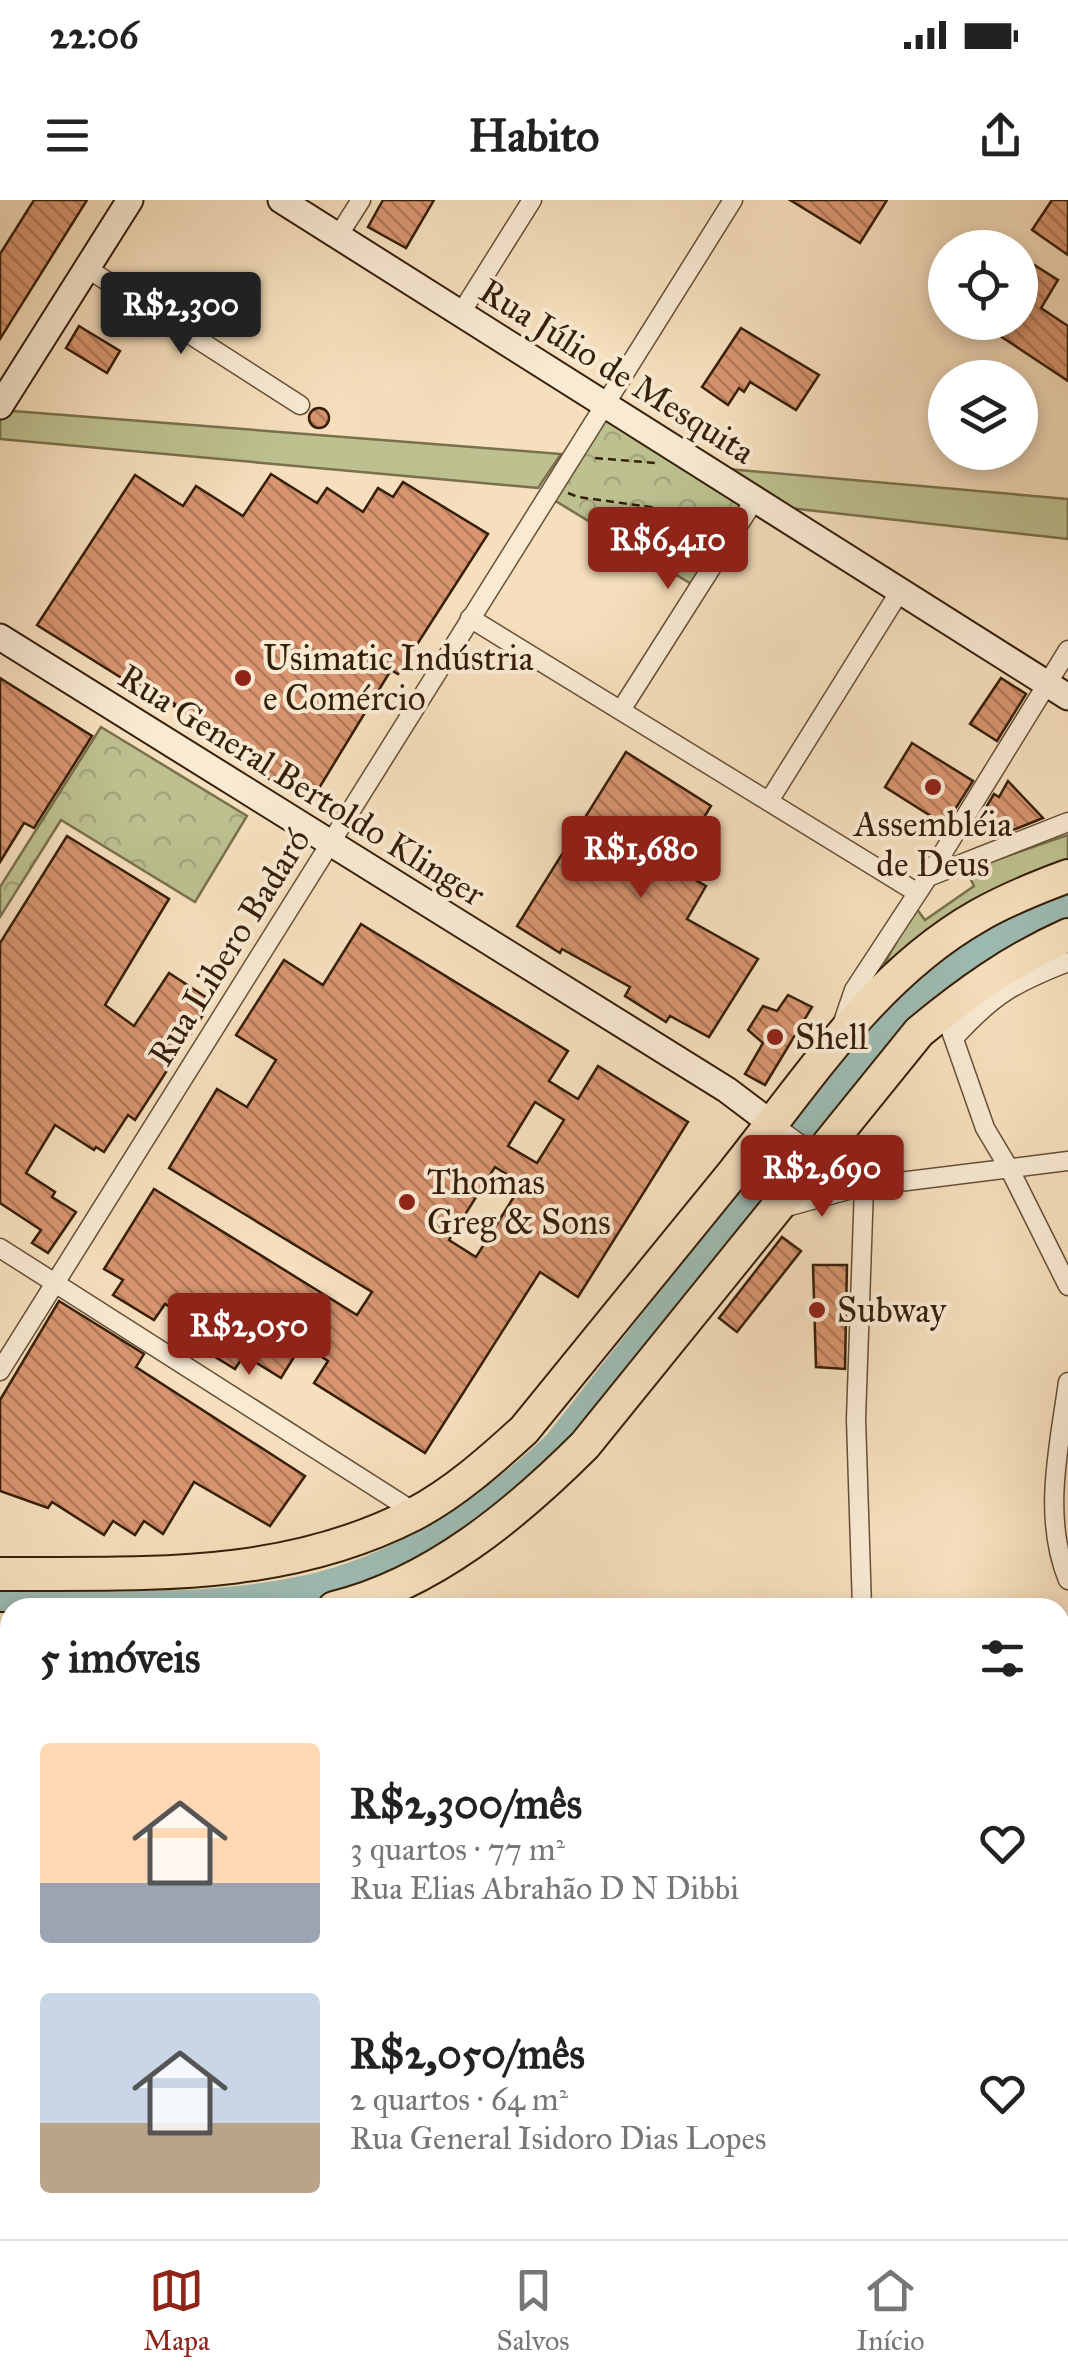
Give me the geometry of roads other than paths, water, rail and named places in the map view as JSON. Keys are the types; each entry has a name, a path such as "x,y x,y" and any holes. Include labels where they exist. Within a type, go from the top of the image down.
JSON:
{"highway":[{"path":"0,1574 236,1569 302,1556 416,1514 485,1466 524,1430 777,1127 840,1036 930,948 978,916 1068,876"},
{"path":"360,1598 404,1581 480,1537 536,1494 585,1445 773,1211 812,1154 898,1056 949,1024 987,978 1068,935"}],"street":[{"path":"0,406 130,200"},
{"name":"Rua Júlio de Mesquita","path":"281,200 604,404 748,509 900,591 1057,690"},
{"path":"338,236 362,200"},
{"path":"460,313 532,200"},
{"name":"Rua Libero Badaró","path":"0,1371 733,200"},
{"path":"88,269 300,405"},
{"path":"622,710 748,509"},
{"path":"769,802 900,591"},
{"path":"470,618 769,802 922,885"},
{"name":"Rua General Bertoldo Klinger","path":"0,636 727,1090 861,1187"},
{"path":"840,1036 854,990 1057,690 1068,650"},
{"path":"922,885 1068,822"},
{"path":"1068,962 1018,982 949,1024 985,1128 1068,1286"},
{"path":"773,1211 861,1187 1068,1161"},
{"path":"861,1187 856,1418 862,1598"},
{"path":"0,1248 416,1514"},
{"path":"1068,1382 1054,1488 1068,1580"}],"waterway":[{"path":"266,1598 339,1582 407,1554 472,1515 531,1470 558,1445 837,1090 934,979 990,943 1068,904"}],"place":[{"name":"Usimatic Indústria e Comércio","path":"243,678"},
{"name":"Assembléia de Deus","path":"933,787"},
{"name":"Shell","path":"775,1037"},
{"name":"Thomas Greg & Sons","path":"407,1202"},
{"name":"Subway","path":"817,1310"}]}
